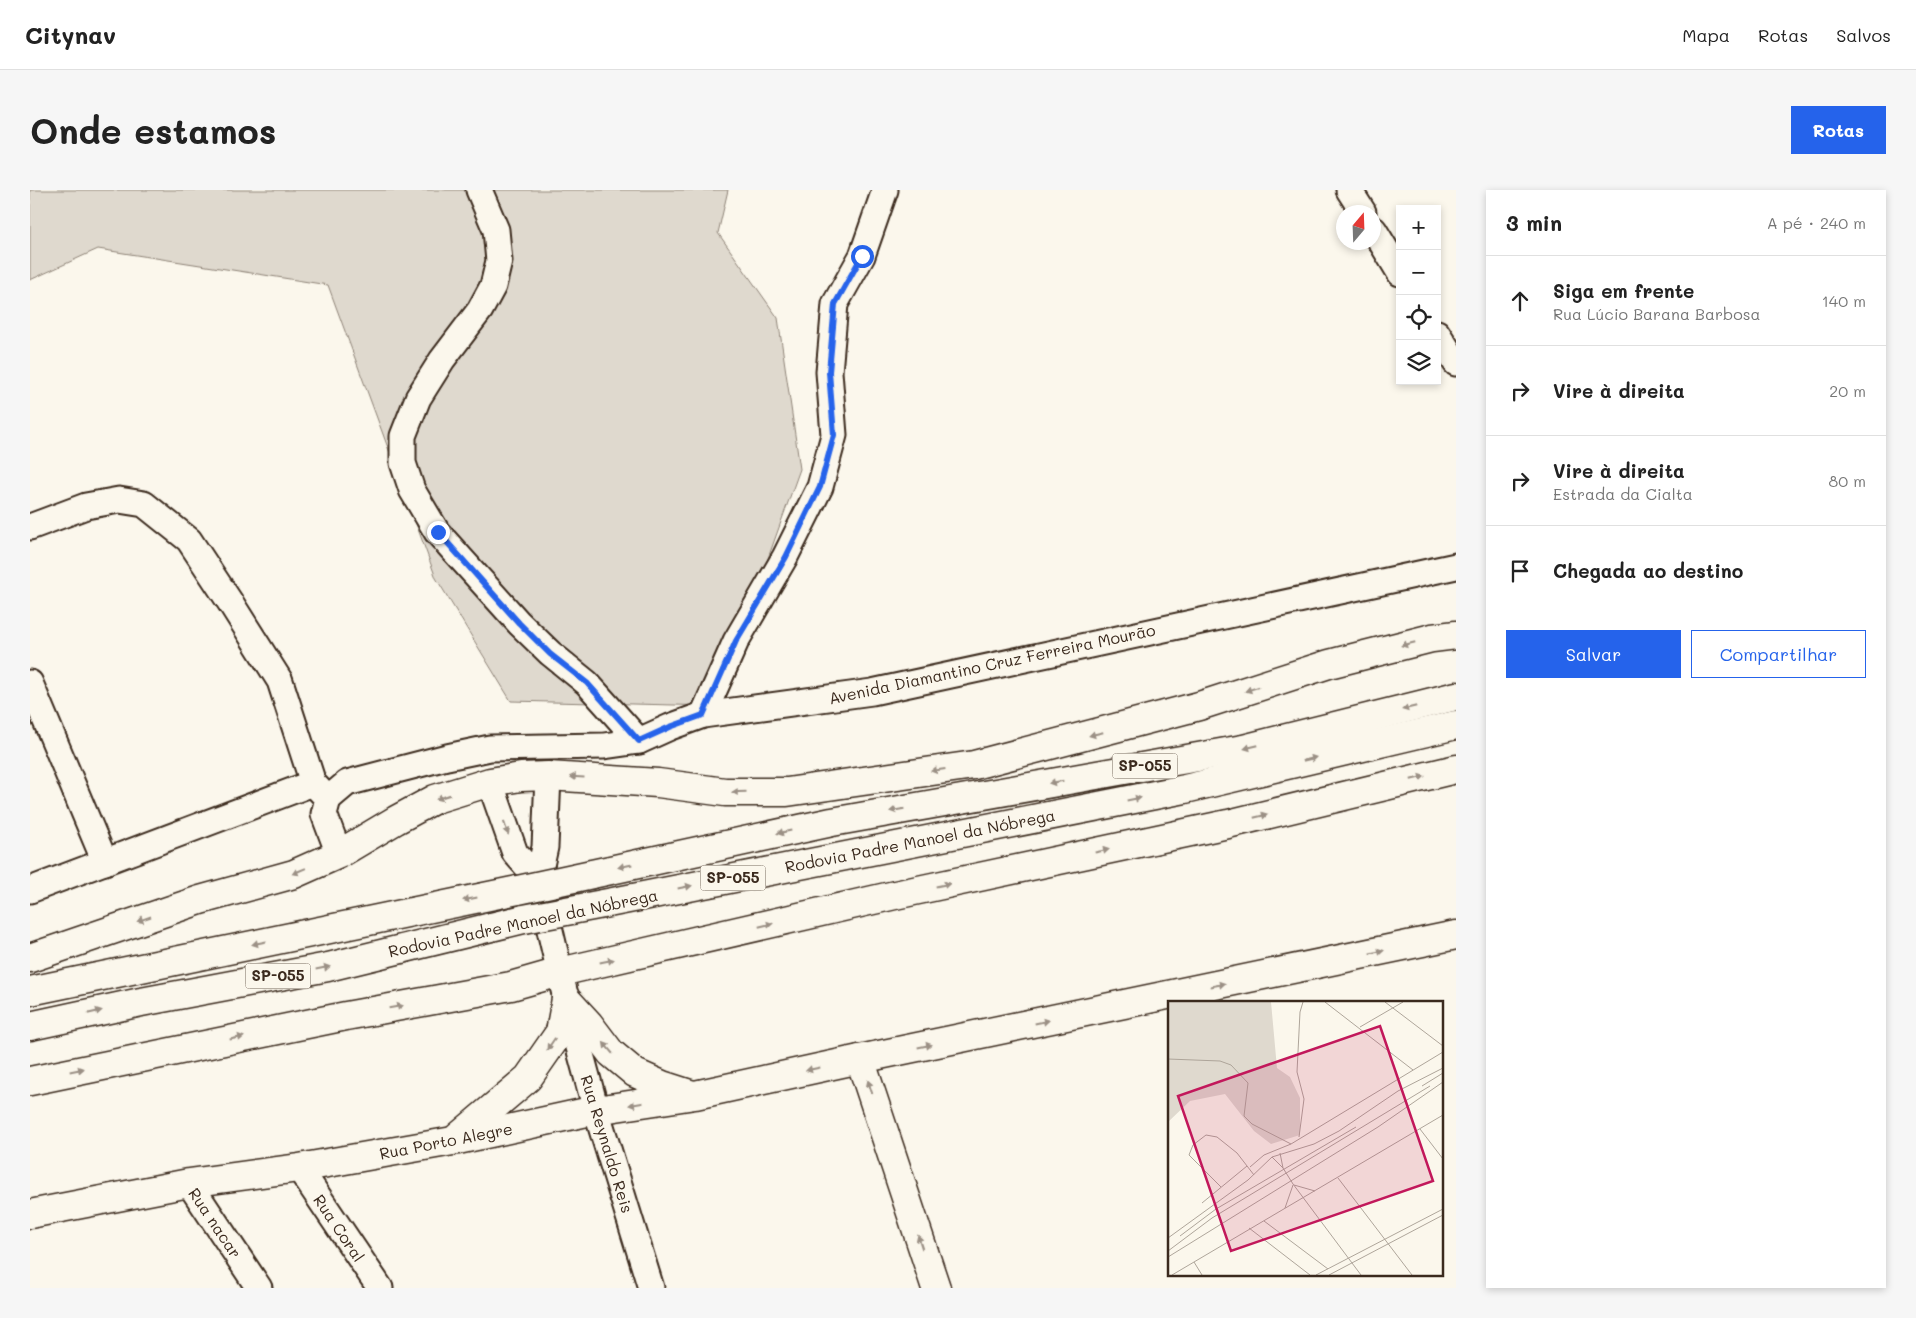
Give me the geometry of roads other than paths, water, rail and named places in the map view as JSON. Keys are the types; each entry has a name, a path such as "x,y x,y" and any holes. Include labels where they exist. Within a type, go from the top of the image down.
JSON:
{"main road":[{"path":"30,958 200,900 294,874 339,854 435,799 490,782 521,777 548,776 658,783 725,792 787,792 974,765 1199,706 1328,664 1432,638 1456,634"},
{"name":"Rodovia Padre Manoel da Nóbrega","path":"30,991 528,884 592,874 832,822 1243,748 1456,696"},
{"name":"Rodovia Padre Manoel da Nóbrega","path":"30,1026 141,1002 328,967 524,919 1185,789 1456,725"},
{"path":"30,1081 346,1016 511,986 560,972 895,895 1228,824 1456,769"},
{"name":"Rua Porto Alegre","path":"30,1214 189,1183 298,1168 453,1141 596,1110 695,1096 860,1059 1456,935"},
{"path":"566,999 589,1024 611,1053 635,1072 662,1085 695,1096"},
{"path":"453,1141 528,1078 560,1032 566,999"},
{"path":"860,1059 936,1288"}],"street":[{"path":"479,190 496,230 499,261 493,286 480,310 442,360 418,398 403,436 403,462 412,490 438,532 519,623 550,654 587,683 639,741"},
{"path":"703,715 736,641 786,557 820,487 834,435 829,372 835,304 862,256 885,190"},
{"path":"1349,190 1358,205"},
{"path":"1381,242 1396,266"},
{"path":"1441,340 1456,364"},
{"path":"30,527 86,506 119,500 144,504 189,540 280,681 320,791 324,814 339,854"},
{"name":"Avenida Diamantino Cruz Ferreira Mourão","path":"30,890 105,862 320,791 447,757 490,748 604,746 639,741 703,715 872,692 1456,566"},
{"path":"30,683 105,862"},
{"path":"528,884 545,847 548,776"},
{"path":"490,782 528,884"},
{"name":"Rua Reynaldo Reis","path":"528,884 560,972 596,1110 651,1288"},
{"name":"Rua Coral","path":"298,1168 380,1288"},
{"name":"Rua nacar","path":"189,1183 259,1288"}]}
